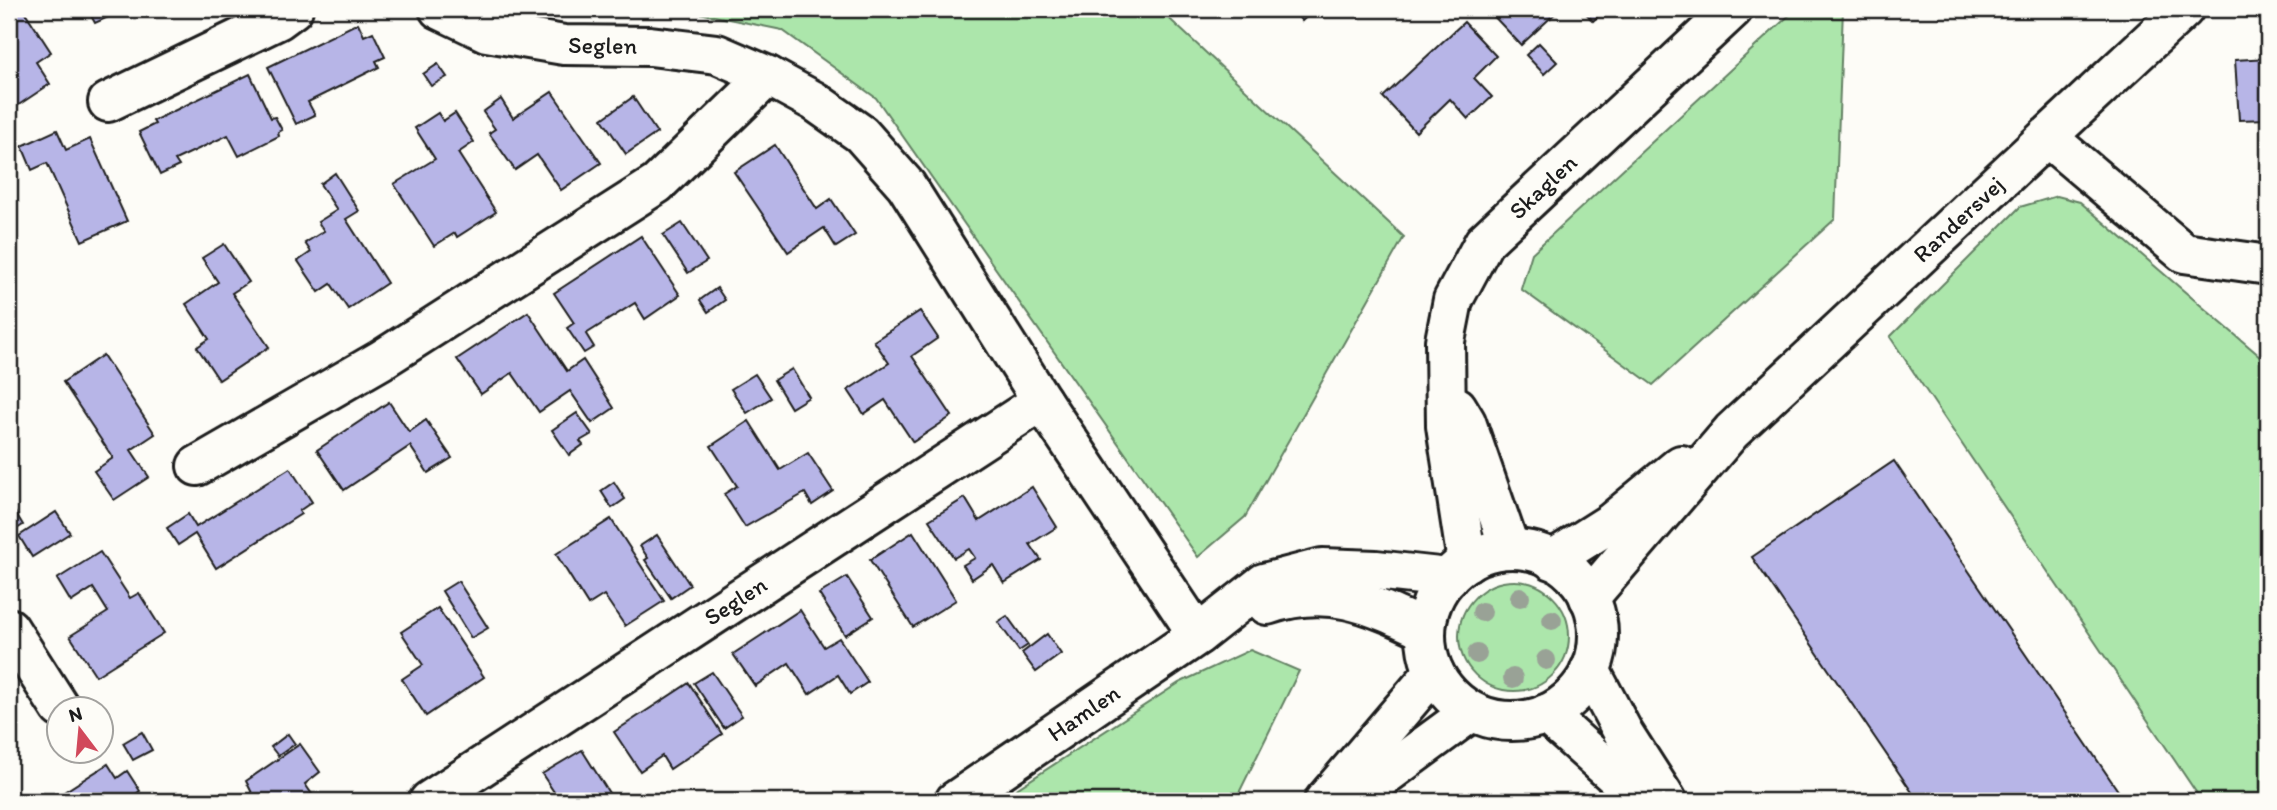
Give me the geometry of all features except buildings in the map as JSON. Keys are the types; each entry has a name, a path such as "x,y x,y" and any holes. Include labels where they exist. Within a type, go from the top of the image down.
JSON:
{"street":[{"path":"108,102 278,20 293,9"},
{"name":"Seglen","path":"439,9 487,32 564,46 650,46 716,54 768,76 814,101 861,134 906,185 1042,401 1205,630"},
{"name":"Randersvej","path":"1589,598 1732,431 2184,9"},
{"name":"Skaglen","path":"1457,570 1446,426 1448,393 1445,341 1453,300 1484,242 1721,13"},
{"path":"197,466 381,360 657,184 768,76"},
{"path":"2047,137 2184,253 2268,265"},
{"name":"Skaglen","path":"1448,393 1466,422 1510,549"},
{"name":"Seglen","path":"429,801 1042,401"},
{"name":"Randersvej","path":"1552,560 1612,522 1692,456 1732,431"},
{"path":"1510,549 1532,552 1552,560 1580,583 1589,598 1598,634 1590,670 1579,688 1546,714 1521,721 1495,720 1471,712 1449,695 1434,672 1427,652 1426,630 1432,602 1457,570 1488,553 1510,549"},
{"name":"Hamlen","path":"955,801 1205,630 1264,583 1322,568 1457,570"},
{"name":"Hamlen","path":"1205,630 1272,603 1325,596 1363,601 1426,630"},
{"path":"9,628 51,694"},
{"path":"1590,670 1624,734 1667,801"},
{"path":"1324,801 1434,672"},
{"path":"1350,801 1471,712"},
{"path":"1546,714 1643,801"}],"green space":[{"path":"680,9 1159,9 1404,237 1245,517 1198,557 876,98 782,30"},
{"path":"1796,9 1843,9 1835,219 1653,385 1521,289 1532,253"},
{"path":"2057,196 2080,202 2268,363 2268,801 2202,801 1890,337 2020,207"},
{"path":"1514,581 1535,585 1553,597 1565,615 1569,636 1565,657 1553,675 1535,687 1514,691 1493,687 1475,675 1463,657 1459,636 1463,615 1475,597 1493,585"},
{"path":"1250,650 1299,671 1235,801 998,801 1179,683"}]}
